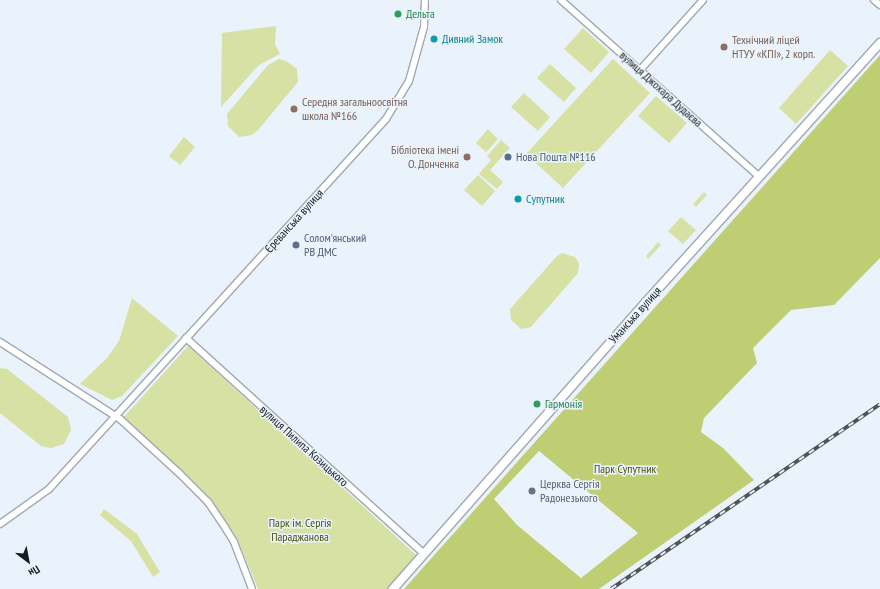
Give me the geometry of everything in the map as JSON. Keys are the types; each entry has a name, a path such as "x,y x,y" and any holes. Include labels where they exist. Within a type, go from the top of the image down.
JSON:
{"street":[{"name":"Єреванська вулиця","path":"0,524 49,489 386,119 409,81 424,27 425,0"},
{"name":"вулиця Джохара Дудаєва","path":"561,0 760,177"},
{"path":"640,70 703,0"},
{"path":"874,0 880,5"},
{"name":"Уманська вулиця","path":"393,589 423,553 880,43"},
{"name":"вулиця Пилипа Козицького","path":"186,338 423,553"},
{"path":"0,342 115,416 208,502 234,542 252,589"}],"green space":[{"path":"276,26 275,44 280,54 259,65 221,107 222,33"},
{"path":"583,28 609,52 591,73 564,49"},
{"path":"830,50 848,66 796,124 779,108"},
{"name":"Парк Супутник","path":"880,55 880,258 834,305 791,310 753,348 757,363 704,418 701,432 723,448 754,480 599,589 404,589","holes":["539,451 638,533 581,578 517,525 494,499"]},
{"path":"279,59 286,61 297,69 298,82 258,130 252,135 239,137 228,126 227,114 268,65"},
{"path":"613,59 650,93 563,188 526,154"},
{"path":"550,64 576,88 564,102 537,78"},
{"path":"524,93 550,117 538,131 511,107"},
{"path":"656,96 687,123 669,143 638,116"},
{"path":"488,129 498,139 486,152 476,143"},
{"path":"184,137 195,147 180,165 169,156"},
{"path":"501,140 510,148 490,170 503,182 497,189 479,174 491,160 487,156"},
{"path":"478,175 495,191 482,206 464,190"},
{"path":"704,192 707,195 696,207 693,204"},
{"path":"681,217 696,230 683,244 668,231"},
{"path":"658,242 661,245 648,259 646,256"},
{"path":"562,253 575,257 579,263 578,273 531,327 521,329 511,320 510,309 557,256"},
{"path":"132,298 178,336 122,396 112,400 80,384 107,358 119,341"},
{"name":"Парк ім. Сергія Параджанова","path":"188,346 416,555 388,589 258,589 237,538 210,498 124,417"},
{"path":"0,368 7,369 68,417 71,430 64,444 51,448 41,446 0,413"},
{"path":"104,509 137,534 160,572 153,577 131,541 100,515"}],"railway":[{"path":"611,589 880,404"}],"place":[{"name":"Дельта","path":"398,14"},
{"name":"Дивний Замок","path":"434,39"},
{"name":"Технічний ліцей НТУУ «КПІ», 2 корп.","path":"724,47"},
{"name":"Середня загальноосвітня школа №166","path":"294,109"},
{"name":"Бібліотека імені О. Донченка","path":"467,157"},
{"name":"Нова Пошта №116","path":"508,157"},
{"name":"Супутник","path":"518,199"},
{"name":"Солом'янський РВ ДМС","path":"296,245"},
{"name":"Гармонія","path":"537,404"},
{"name":"Церква Сергія Радонезького","path":"532,491"}]}
